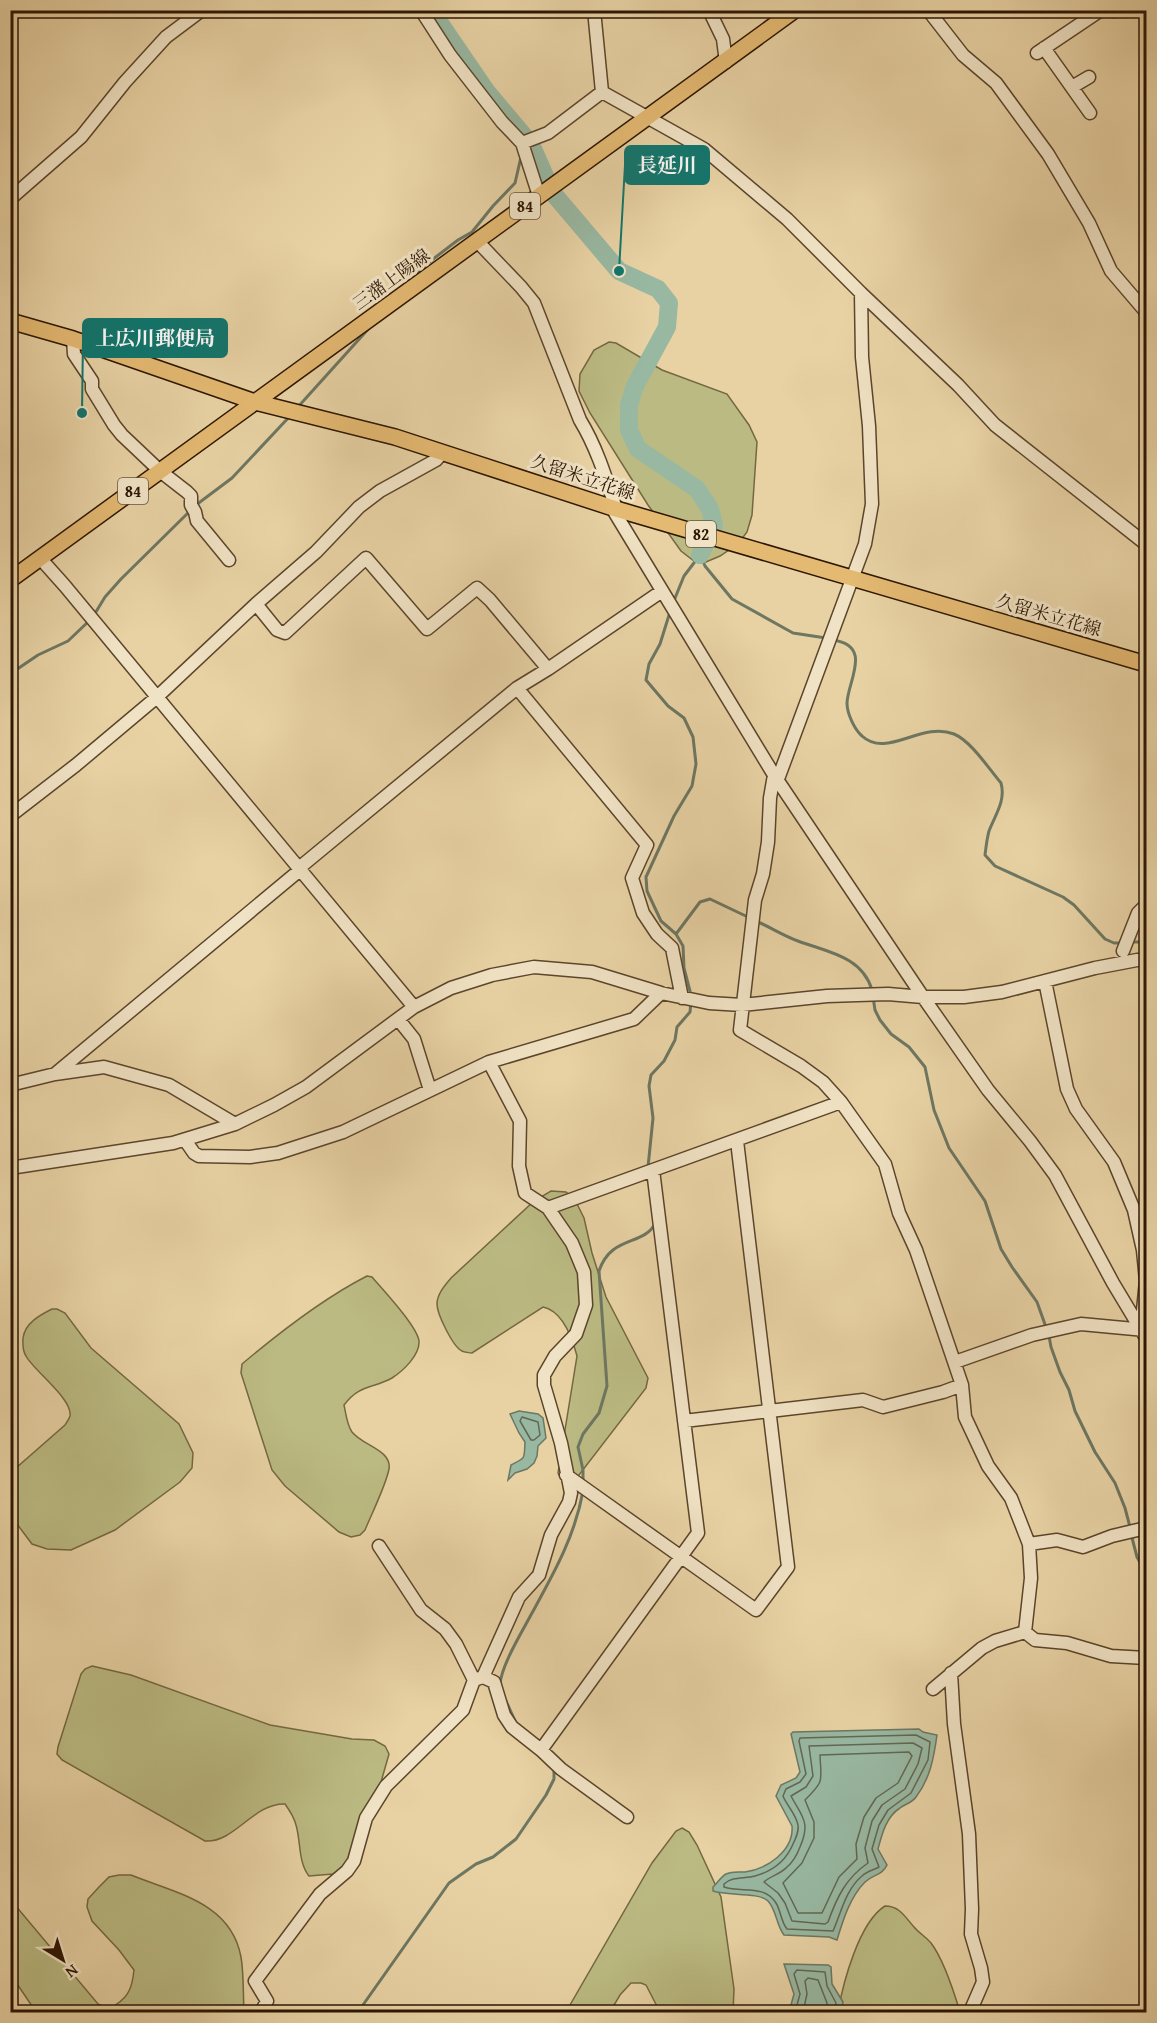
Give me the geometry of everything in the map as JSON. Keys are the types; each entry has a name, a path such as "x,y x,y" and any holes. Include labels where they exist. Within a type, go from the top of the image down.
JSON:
{"main road":[{"name":"三潴上陽線","path":"10,580 795,10"},
{"name":"久留米立花線","path":"10,321 73,339 255,402 394,437 616,508 1146,664"}],"street":[{"path":"10,199 81,136 166,37 202,10"},
{"path":"421,10 450,55 483,99 522,143 539,196"},
{"path":"594,10 602,92"},
{"path":"709,10 723,39 726,62"},
{"path":"928,10 963,55 996,83 1048,154 1089,223 1111,271 1146,312"},
{"path":"1090,113 1072,87 1041,51 1101,10"},
{"path":"1072,87 1089,77"},
{"path":"522,143 548,133 602,92"},
{"path":"602,92 704,149 787,219 958,385 995,425 1146,544"},
{"path":"477,241 534,303 580,420 601,460 616,508 615,513 662,591 776,777 923,998 988,1090 1030,1141 1054,1175 1144,1333"},
{"path":"861,293 862,357 869,426 872,504 865,544 850,578 776,777 771,798 763,874 755,900 740,1030 801,1066 823,1082 841,1102 885,1164 899,1213 916,1250 955,1362 962,1385 965,1417 988,1466 1011,1498 1029,1544 1031,1578 1025,1632"},
{"path":"73,339 74,354 92,381 92,389 114,425 160,471 191,496 197,521 229,560"},
{"path":"10,816 76,765 157,697 256,604 316,552 359,507 380,491 436,460 443,452"},
{"path":"40,558 66,586 414,1007"},
{"path":"256,604 277,630 285,633 366,558 427,630 477,588 490,600 548,669"},
{"path":"55,1074 517,688 662,591"},
{"path":"517,688 647,845 632,878 644,913 657,934 672,948 683,998"},
{"path":"1123,951 1138,913 1146,905"},
{"path":"10,1168 185,1140 235,1124 306,1087 414,1007 451,988 492,975 534,967 592,972 683,998 742,1005 827,996 888,994 923,998 964,997 1002,992 1095,968 1146,960"},
{"path":"1046,981 1067,1089 1076,1109 1114,1162 1134,1210 1143,1251 1146,1281 1144,1333"},
{"path":"185,1140 199,1156 250,1157 278,1153 344,1132 489,1062 634,1019 661,993"},
{"path":"398,1019 414,1040 430,1090"},
{"path":"261,2013 267,2001 255,1981 320,1894 347,1871 354,1861 366,1818 386,1786 463,1710 519,1597 539,1575 551,1535 569,1502 571,1493 561,1443 544,1385 544,1375 555,1356 576,1334 586,1305 584,1272 572,1243 549,1208 525,1193 519,1166 520,1121 489,1062"},
{"path":"10,1085 55,1074 104,1066 169,1085 235,1124"},
{"path":"549,1208 841,1102"},
{"path":"566,1475 756,1610 788,1566 737,1141"},
{"path":"541,1750 698,1533 653,1170"},
{"path":"955,1362 1032,1335 1081,1324 1144,1333"},
{"path":"684,1421 863,1400 883,1407 962,1385"},
{"path":"1029,1544 1057,1540 1083,1547 1112,1536 1146,1528"},
{"path":"379,1546 421,1610 444,1629 478,1678 494,1682 504,1715 512,1727 561,1769 627,1817"},
{"path":"1025,1632 1035,1640 1067,1643 1111,1656 1146,1658"},
{"path":"933,1689 982,1648 995,1641 1025,1632"},
{"path":"951,1673 954,1724 969,1834 971,1934 983,1982 970,2013"}],"shaded area":[{"path":"609,342 616,343 662,370 727,394 749,425 757,442 752,515 747,532 738,544 720,556 706,562 694,561 681,551 648,505 590,413 579,391 580,374 594,350"},
{"path":"551,1191 566,1192 575,1200 584,1218 606,1297 648,1378 646,1388 579,1475 567,1483 558,1473 577,1356 561,1319 550,1309 543,1307 470,1353 462,1351 454,1343 437,1304 440,1293 451,1278 534,1201"},
{"path":"367,1276 372,1277 399,1308 417,1334 419,1346 414,1357 401,1371 392,1378 355,1393 344,1405 352,1432 382,1453 389,1463 385,1483 365,1530 360,1535 351,1537 339,1532 285,1486 272,1470 241,1373 242,1364 286,1328 334,1295"},
{"path":"52,1309 65,1313 91,1348 179,1424 193,1453 192,1468 180,1482 115,1530 71,1550 47,1549 32,1544 11,1516 11,1475 65,1425 70,1416 65,1401 30,1362 23,1350 23,1338 27,1328 38,1317"},
{"path":"92,1666 131,1675 270,1725 352,1739 374,1740 385,1746 389,1754 367,1831 344,1867 333,1874 309,1876 301,1858 295,1822 285,1804 274,1805 263,1810 226,1836 205,1841 62,1760 57,1754 58,1747 81,1674"},
{"path":"682,1828 689,1832 697,1845 721,1897 734,1989 733,2012 660,2012 646,1985 631,1983 620,1995 610,2012 566,2012 652,1863 676,1831"},
{"path":"131,1875 183,1894 199,1902 226,1924 235,1938 241,1957 244,2012 36,2012 11,1975 10,1899 98,2004 109,2009 128,1994 134,1970 92,1921 87,1907 88,1899 109,1877"},
{"path":"885,1906 895,1908 905,1916 936,1950 952,1986 960,2012 838,2012 848,1970 860,1939 867,1925"}],"water":[{"path":"519,1411 538,1414 543,1418 546,1438 538,1446 534,1463 527,1469 515,1473 508,1480 511,1465 522,1459 524,1455 525,1442 510,1414"},
{"path":"919,1729 937,1735 928,1775 914,1799 895,1812 888,1821 878,1849 887,1865 883,1871 865,1882 855,1895 837,1940 829,1937 784,1935 771,1905 764,1898 713,1891 713,1887 726,1874 762,1867 778,1857 789,1843 792,1826 776,1796 781,1785 796,1778 800,1772 791,1734 793,1732"},
{"path":"784,1964 828,1965 831,1967 832,1984 843,2002 842,2007 837,2012 789,2012 794,1994"}],"waterway":[{"path":"431,10 487,92 531,144 552,192 619,271 658,289 669,303 667,327 635,386 629,405 629,430 638,449 697,489 710,509 714,525 700,555"},
{"path":"414,279 424,266 472,232 515,183 521,157"},
{"path":"297,408 371,326"},
{"path":"196,505 232,478 291,415"},
{"path":"94,615 105,597 121,579 191,510"},
{"path":"700,555 705,566 732,599 793,633 826,638"},
{"path":"673,603 684,576 700,555"},
{"path":"670,612 660,644 649,664 646,680 668,706 684,718 693,737 696,764 692,786 674,816 646,877 647,891 661,921 676,934 683,946 684,968 691,995"},
{"path":"10,674 38,655 68,641 90,620"},
{"path":"833,640 845,643 852,649 855,657 854,675 847,703 848,711 859,733 872,742 882,744 942,731 954,734 967,743 1001,783 1001,802 989,831 985,855 995,866 1063,897 1074,905 1105,939 1114,943 1124,943"},
{"path":"676,934 700,902 710,899 750,918"},
{"path":"756,921 793,939 832,952 852,962 867,979 872,990"},
{"path":"1130,942 1146,942"},
{"path":"873,997 875,1010 880,1020 891,1034 909,1047 925,1067 934,1110 949,1148 985,1201 1001,1249 1037,1302 1047,1330"},
{"path":"648,1167 653,1118 649,1086 651,1075 664,1061 675,1040 677,1027 690,1012 691,1002"},
{"path":"583,1481 578,1447 583,1434 599,1413 607,1386 599,1271 611,1252 643,1236 655,1224"},
{"path":"1049,1336 1075,1411 1095,1452 1115,1483 1130,1527"},
{"path":"500,1684 513,1647 563,1554 575,1523 583,1491"},
{"path":"1131,1534 1137,1557 1146,1573"},
{"path":"506,1701 516,1723"},
{"path":"358,2012 449,1883 476,1864 493,1857 516,1839 546,1795 554,1779 554,1767"}],"place":[{"name":"長延川","path":"619,271"},
{"name":"上広川郵便局","path":"82,413"}]}
